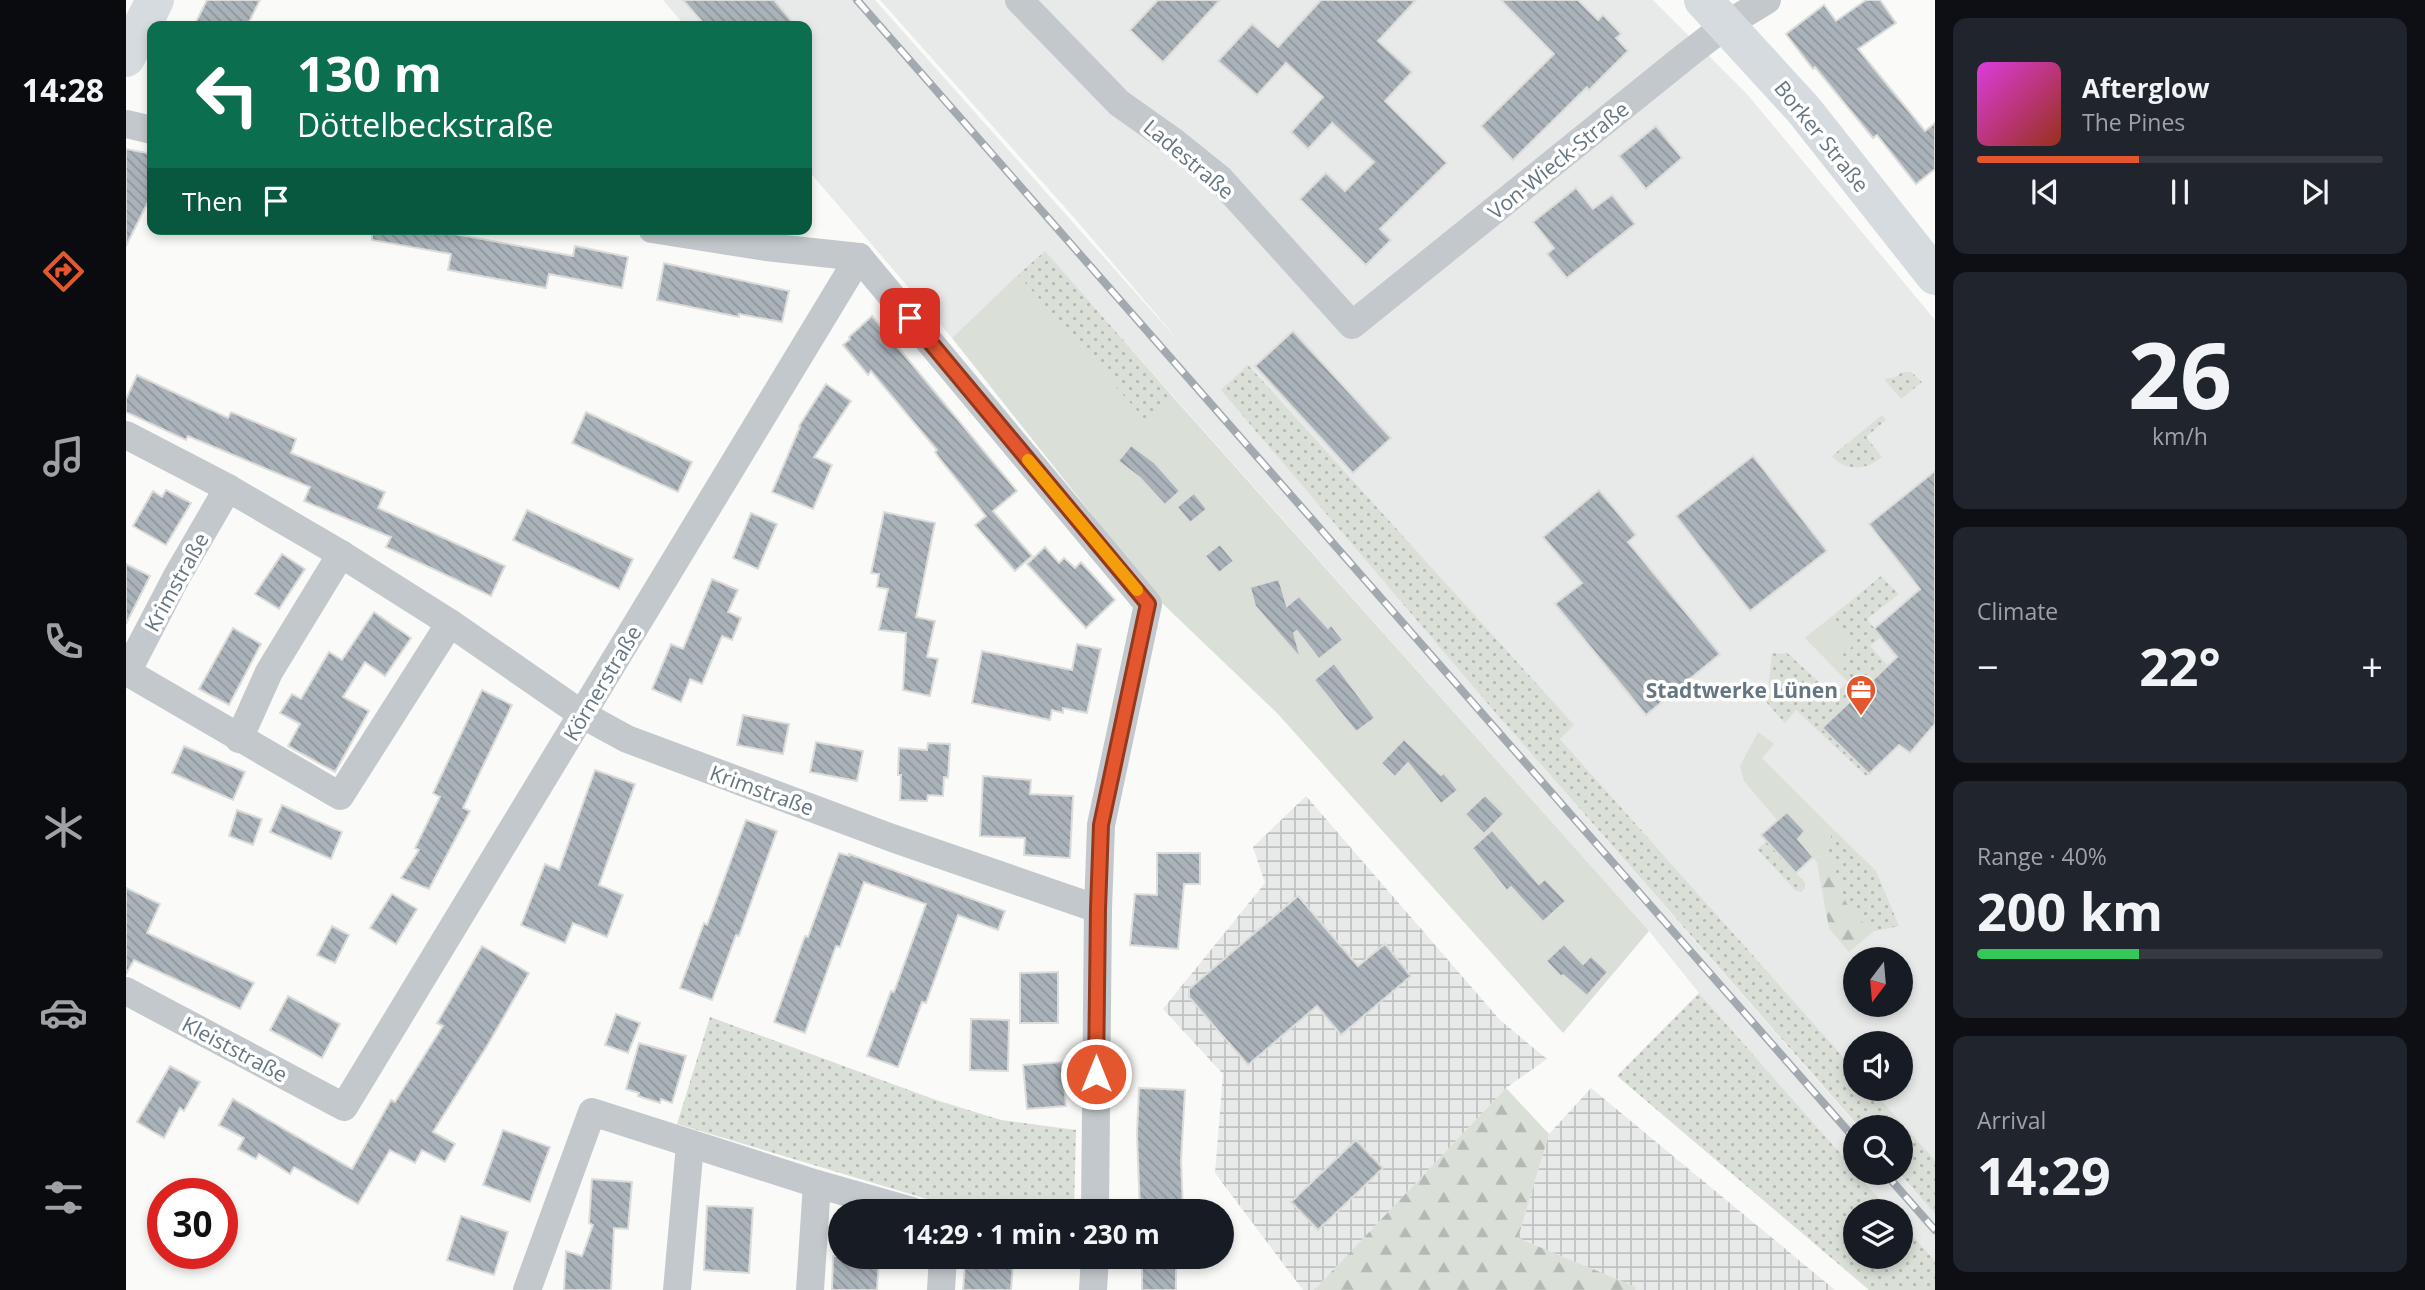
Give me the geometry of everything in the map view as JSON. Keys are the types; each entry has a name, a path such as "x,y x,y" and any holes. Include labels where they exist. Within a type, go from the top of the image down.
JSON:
{"main road":[{"path":"126,58 155,0"},
{"name":"Borker Straße","path":"1714,13 1803,109 1935,276"}],"street":[{"name":"Ladestraße","path":"1018,0 1119,103 1220,179 1352,325"},
{"name":"Von-Wieck-Straße","path":"1352,325 1687,54 1714,13 1767,0"},
{"path":"126,124 147,129"},
{"path":"690,235 859,257 1148,604 1101,825 1095,1199"},
{"name":"Körnerstraße","path":"344,1107 859,257"},
{"name":"Krimstraße","path":"126,435 228,488 341,554 450,623 583,715 627,740 892,838 1098,909"},
{"name":"Krimstraße","path":"228,488 177,576 127,673 340,796 450,623"},
{"path":"239,739 269,672 341,554"},
{"name":"Kleiststraße","path":"126,991 344,1107"},
{"path":"527,1290 592,1112 870,1199"},
{"path":"677,1290 690,1144"},
{"path":"810,1290 817,1184"},
{"path":"941,1290 942,1269"},
{"path":"1090,1269 1093,1290"}],"shaded area":[{"path":"663,0 875,0 1183,346 1077,221 880,0 1653,0 1747,94 1935,320 1935,1160 1913,1136 1913,1115 1894,1115 1882,1101 1913,1101 1913,1031 1843,1031 1843,1057 1560,739 1573,725 1501,719 1848,1115 1843,1115 1843,1156 1699,993 1649,931 1045,252 952,338 812,175 812,21 681,21"},
{"path":"1306,796 1500,1020 1547,1059 1506,1088 1314,1290 1303,1290 1215,1173 1223,1074 1163,1009 1265,883 1253,847"},
{"path":"1591,1088 1835,1290 1635,1290 1635,1287 1518,1238 1549,1134"},
{"path":"1868,1185 1909,1185 1935,1214 1935,1261 1913,1236 1913,1199 1880,1199"}],"green space":[{"path":"1045,251 1174,398 1147,423 1018,275"},
{"path":"1018,275 1147,422 1174,398 1649,931 1563,1033 1278,714 1162,603 952,338"},
{"path":"1248,365 1574,725 1560,739 1843,1057 1843,1101 1882,1101 1894,1115 1848,1115 1501,719 1221,390"},
{"path":"1902,372 1911,372 1922,382 1901,399 1884,379 1896,377"},
{"path":"1882,415 1886,420 1866,437 1882,457 1870,465 1850,467 1832,456"},
{"path":"1881,576 1899,594 1867,619 1881,637 1870,646 1914,695 1903,706 1875,677 1822,728 1869,774 1866,776 1796,710 1785,723 1767,703 1772,653 1786,652 1833,695 1848,682 1839,673 1847,665 1839,657 1854,645 1830,618"},
{"path":"1830,618 1854,645 1840,657 1847,665 1839,673 1805,638"},
{"path":"1758,732 1774,744 1762,758 1833,829 1827,850 1831,855 1813,857 1798,839 1805,831 1787,812 1778,821 1744,781 1740,766"},
{"path":"1833,829 1876,871 1899,926 1874,931 1848,906 1827,850"},
{"path":"1767,841 1805,883 1801,892 1795,890 1757,849"},
{"path":"1831,855 1840,889 1848,906 1874,931 1855,947 1845,947 1829,928 1817,863 1813,857"},
{"path":"1699,993 1843,1156 1843,1185 1867,1185 1880,1199 1843,1199 1843,1268 1617,1076"},
{"path":"710,1017 936,1100 1001,1120 1076,1130 1074,1199 927,1199 677,1124"},
{"path":"1506,1088 1549,1134 1518,1238 1636,1287 1635,1290 1314,1290"},
{"path":"1913,1136 1935,1160 1935,1214 1910,1185 1913,1185"},
{"path":"1913,1236 1935,1261 1935,1290 1869,1290 1844,1269 1913,1269"}],"building":[{"path":"207,0 260,0 250,21 196,21"},
{"path":"683,0 774,0 792,21 702,21"},
{"path":"1158,0 1220,0 1163,62 1130,30"},
{"path":"1321,0 1416,0 1378,41 1412,72 1385,101 1447,163 1380,229 1391,240 1366,265 1300,199 1326,173 1345,191 1374,162 1332,123 1308,149 1291,132 1323,97 1286,63 1257,95 1218,61 1252,24 1278,47"},
{"path":"1501,0 1578,0 1598,20 1603,15 1621,34 1616,38 1628,51 1513,160 1481,126 1554,54"},
{"path":"1866,0 1880,0 1896,23 1858,49 1925,131 1935,123 1935,169 1916,184 1877,135 1873,138 1786,34 1824,5 1836,21"},
{"path":"1656,126 1682,158 1646,189 1619,156"},
{"path":"126,149 147,153 147,204 126,246"},
{"path":"1576,188 1593,209 1612,195 1635,224 1567,278 1547,254 1554,248 1533,222"},
{"path":"372,235 459,235 573,256 575,246 628,257 622,288 549,274 546,288 448,270 451,254 372,240"},
{"path":"664,263 789,291 782,322 739,314 739,317 657,300"},
{"path":"872,316 1017,491 993,511 1032,556 1015,571 975,525 986,516 940,459 935,452 937,450 871,371 868,375 843,345"},
{"path":"1293,331 1391,438 1353,473 1255,366"},
{"path":"137,375 228,418 231,412 296,439 291,453 385,492 378,508 505,566 491,596 386,547 391,537 304,501 310,487 188,436 186,440 126,412 126,399"},
{"path":"826,384 851,401 814,457 832,465 813,509 772,492 799,426"},
{"path":"586,412 692,462 678,492 572,443"},
{"path":"1131,445 1155,463 1180,491 1165,505 1140,478 1118,461"},
{"path":"1753,456 1827,551 1750,611 1676,516"},
{"path":"1935,471 1935,724 1910,753 1899,745 1869,774 1822,728 1897,657 1874,629 1920,589 1869,524"},
{"path":"166,490 191,503 166,545 133,526 153,491 162,497"},
{"path":"1599,490 1636,535 1628,542 1720,654 1646,715 1555,604 1582,583 1543,537"},
{"path":"1194,493 1207,509 1190,523 1177,507"},
{"path":"527,510 633,559 619,589 513,540"},
{"path":"884,512 935,523 916,617 935,621 927,657 938,659 930,696 903,690 906,633 879,630 888,589 877,587 879,574 871,573"},
{"path":"751,513 777,524 758,569 733,558"},
{"path":"1220,544 1234,561 1219,573 1205,556"},
{"path":"1045,547 1059,563 1064,558 1075,568 1081,562 1115,600 1086,628 1027,564"},
{"path":"282,554 305,569 279,609 255,594"},
{"path":"126,564 150,576 126,624"},
{"path":"712,579 738,590 728,612 741,618 732,640 722,636 702,684 690,679 681,702 652,689 671,644 683,649"},
{"path":"1279,579 1287,606 1299,596 1328,628 1331,625 1343,640 1319,659 1297,631 1294,633 1301,659 1255,606 1250,587"},
{"path":"374,612 411,638 385,676 365,662 343,697 369,711 335,772 288,746 300,724 280,713 292,694 301,699 329,652 342,660"},
{"path":"233,628 261,644 229,705 199,689"},
{"path":"1077,644 1101,649 1087,713 1063,708 1063,713 1052,710 1050,720 972,703 982,651 1072,670"},
{"path":"1334,663 1375,718 1356,732 1314,680"},
{"path":"482,690 512,705 463,808 470,811 429,889 401,878 419,850 415,848 440,797 433,793"},
{"path":"743,715 789,724 783,754 737,745"},
{"path":"1404,739 1441,775 1444,773 1458,790 1441,804 1408,763 1395,777 1381,763"},
{"path":"816,742 863,751 857,781 810,772"},
{"path":"928,743 950,744 948,778 944,777 943,796 928,795 927,801 900,800 899,748 927,750"},
{"path":"184,746 245,772 233,800 172,773"},
{"path":"595,770 635,784 599,885 623,895 607,937 573,923 565,943 521,925 545,864 559,870"},
{"path":"983,776 1031,780 1030,794 1073,796 1070,858 1024,855 1025,838 980,836"},
{"path":"1485,795 1504,814 1484,834 1465,814"},
{"path":"282,805 342,832 331,859 270,832"},
{"path":"237,810 262,819 253,845 229,836"},
{"path":"1787,812 1805,831 1798,839 1813,857 1796,873 1761,835"},
{"path":"746,820 777,831 739,936 736,935 712,1000 680,988"},
{"path":"1492,830 1539,884 1545,879 1566,901 1543,922 1511,887 1507,891 1472,848"},
{"path":"839,853 849,854 1005,911 998,930 958,915 926,1003 922,1002 898,1067 867,1056 926,904 864,882 840,947 836,946 805,1033 774,1022"},
{"path":"1157,853 1200,853 1200,884 1184,884 1178,949 1130,945 1135,894 1157,895"},
{"path":"126,888 160,904 147,933 254,983 240,1009 134,960 126,974"},
{"path":"392,894 417,909 396,944 370,928"},
{"path":"1298,896 1358,966 1385,944 1411,976 1341,1035 1317,1006 1248,1065 1189,997 1189,989"},
{"path":"332,926 349,935 335,963 317,955"},
{"path":"1564,944 1583,964 1591,956 1608,972 1587,996 1563,975 1561,977 1546,961"},
{"path":"482,946 529,973 433,1132 455,1144 445,1162 422,1150 415,1163 390,1150 358,1204 294,1167 290,1174 259,1154 256,1159 238,1149 244,1138 219,1125 233,1099 352,1169 391,1100 395,1102 443,1026 437,1023"},
{"path":"1058,972 1058,1023 1020,1023 1020,973"},
{"path":"288,996 340,1024 322,1058 270,1030"},
{"path":"616,1014 640,1023 628,1053 605,1045"},
{"path":"971,1019 1009,1020 1008,1071 970,1070"},
{"path":"639,1043 686,1056 672,1103 661,1099 660,1103 626,1089"},
{"path":"1062,1062 1066,1106 1027,1109 1023,1065"},
{"path":"170,1066 200,1082 184,1111 180,1108 164,1138 137,1122"},
{"path":"1139,1088 1185,1090 1181,1160 1183,1199 1140,1199 1137,1134"},
{"path":"503,1130 550,1147 530,1202 483,1185"},
{"path":"1356,1140 1383,1168 1318,1230 1291,1202"},
{"path":"592,1179 632,1182 628,1229 614,1228 611,1290 564,1290 566,1251 582,1256 593,1225 589,1223"},
{"path":"707,1206 753,1208 749,1273 704,1270"},
{"path":"461,1216 508,1232 494,1275 447,1260"},
{"path":"833,1269 878,1269 877,1290 832,1290"},
{"path":"965,1269 1013,1269 1011,1290 963,1290"},
{"path":"1142,1269 1176,1269 1176,1290 1142,1290"}],"railway":[{"path":"857,0 1843,1125"},
{"path":"1895,1185 1935,1230"}],"slow traffic":[{"path":"1028,460 1137,590"}],"place":[{"name":"Stadtwerke Lünen","path":"1861,717"}],"route":[{"path":"910,318 1148,604 1101,825 1096,1074"}]}
